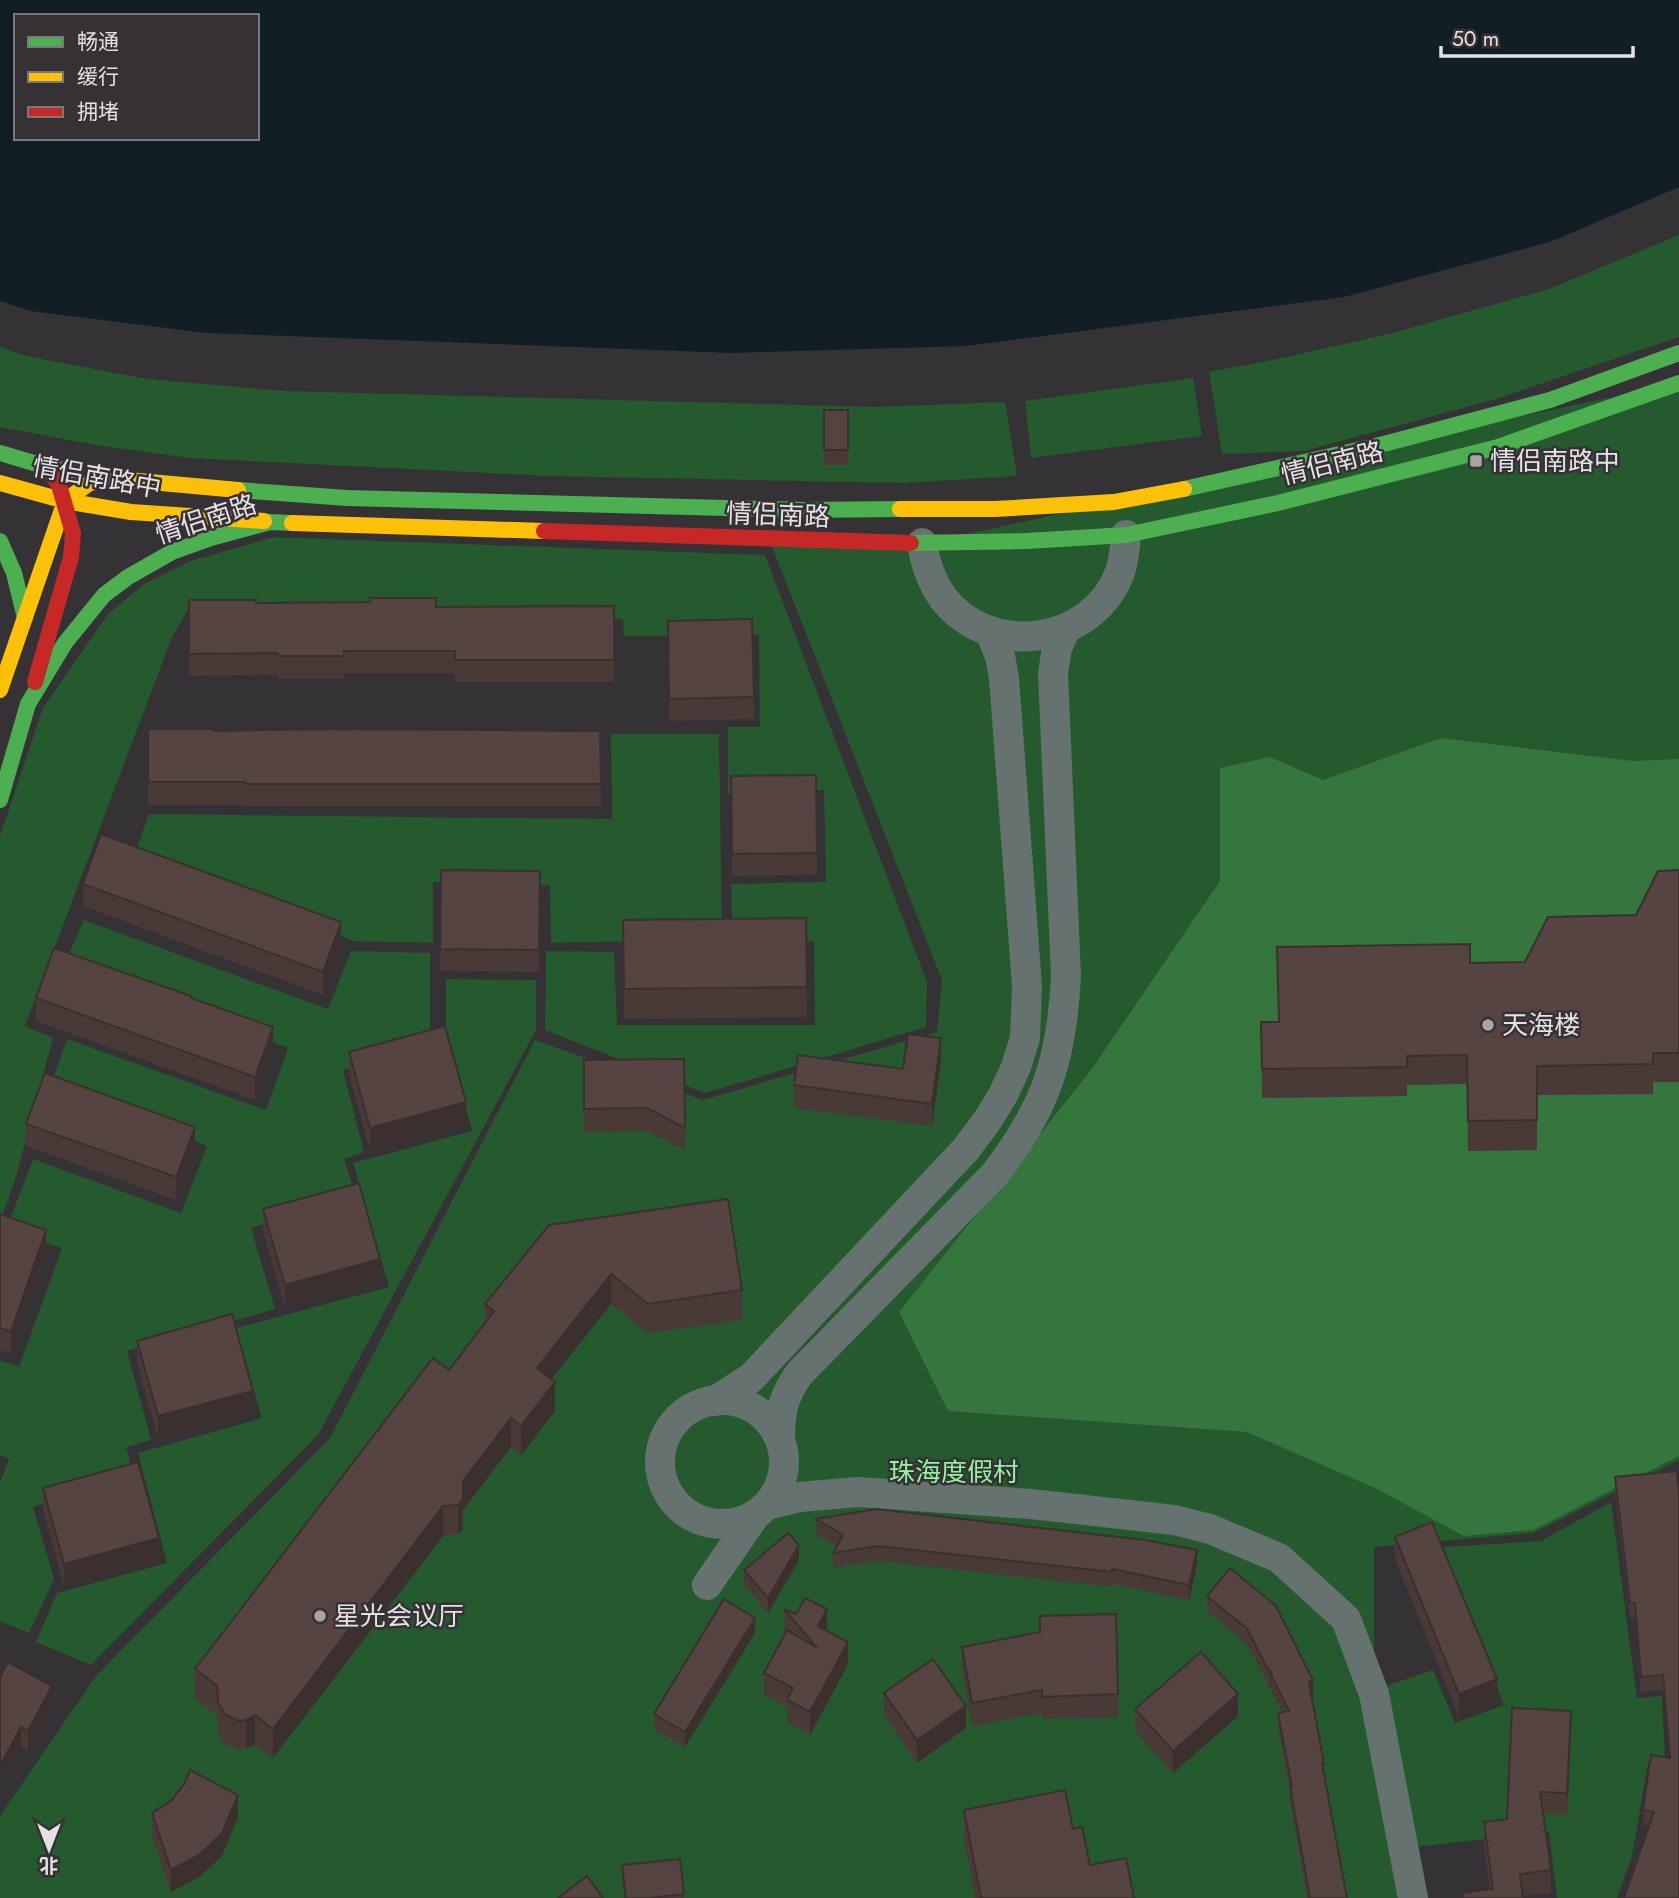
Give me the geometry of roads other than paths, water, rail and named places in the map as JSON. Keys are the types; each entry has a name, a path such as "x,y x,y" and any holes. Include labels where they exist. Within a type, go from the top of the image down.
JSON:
{"main road":[{"name":"情侣南路","path":"106,478 346,498 805,510 995,509 1114,502 1216,483 1380,445 1550,400 1679,353"},
{"name":"情侣南路","path":"0,800 29,705 65,643 104,595 128,577 172,552 270,522 922,543 1027,541 1126,535 1278,503 1498,447 1679,383"},
{"name":"情侣南路中","path":"0,453 47,467 106,478"},
{"path":"29,705 71,557 73,533 65,501 47,467"},
{"path":"0,690 65,501 88,484 106,478"},
{"name":"情侣南路中","path":"0,483 65,501 131,512 270,522"},
{"path":"0,541 14,573 25,618"}],"street":[{"path":"922,543 925,563 932,581 956,612 990,632 1028,637 1048,635 1066,628 1083,619 1098,606 1119,573 1126,535"},
{"path":"698,1519 706,1532 709,1545 707,1586 777,1490 783,1473 780,1416 784,1401 799,1374 995,1174 1024,1133 1042,1100 1059,1046 1066,976 1053,673 1057,648 1066,628"},
{"path":"715,1401 751,1378 943,1175 988,1121 1016,1067 1026,1038 1027,986 1004,678 1000,656 990,632"},
{"path":"858,1492 827,1484 806,1474 782,1446 772,1425 761,1413 732,1401 715,1401 689,1409 669,1429 660,1455 660,1469 668,1493 686,1512 712,1523 727,1524 743,1520 762,1509 800,1497 858,1492 1031,1504 1174,1520 1210,1529 1279,1558 1346,1619 1374,1694 1413,1898"}],"place":[{"name":"情侣南路中","path":"1476,461"},
{"name":"天海楼","path":"1488,1025"},
{"name":"星光会议厅","path":"320,1616"}],"park label":[{"name":"珠海度假村","path":"954,1472"}]}
